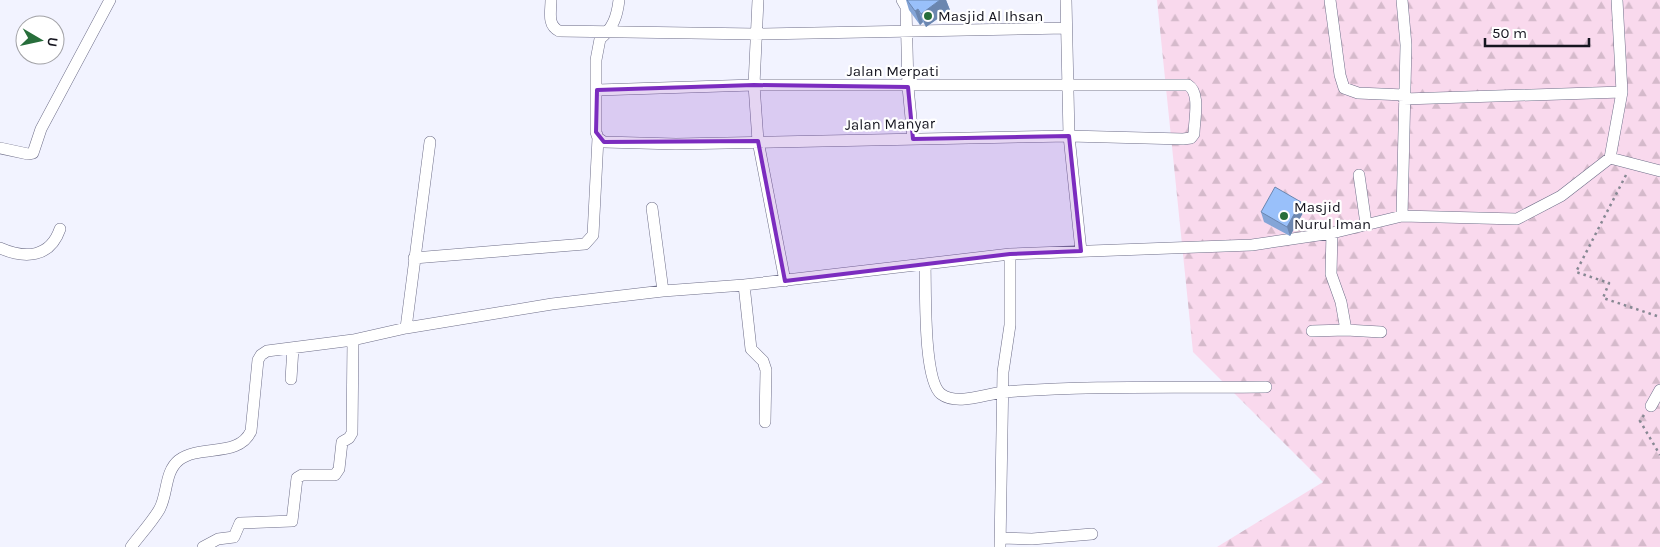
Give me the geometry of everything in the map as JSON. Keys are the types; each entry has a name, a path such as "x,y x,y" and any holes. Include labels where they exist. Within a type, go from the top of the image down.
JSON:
{"street":[{"path":"0,148 28,154 32,153 41,129 110,0"},
{"path":"551,0 550,22 559,31 756,34 906,33 1066,28"},
{"path":"414,258 585,244 590,241 593,235 598,138 596,132 598,48 600,39 610,31 618,11 619,0"},
{"path":"758,0 754,85 758,141 785,281"},
{"path":"902,0 906,7 908,87 913,139"},
{"path":"1066,0 1069,136 1081,251"},
{"path":"1330,0 1340,75 1344,88 1358,93 1404,97 1622,92"},
{"path":"1402,0 1406,45 1402,216"},
{"path":"131,547 159,510 173,467 180,459 206,450 234,447 242,444 248,438 261,355 267,351 353,340 406,328 552,304 663,291 785,281 1010,254 1252,245 1332,233 1402,216 1517,219 1560,196 1610,158 1622,92 1617,0"},
{"name":"Jalan Merpati","path":"597,90 754,85 908,87 1067,84 1188,85 1193,88 1195,94 1194,134 1191,138 1183,139"},
{"name":"Jalan Manyar","path":"598,138 604,142 676,144 1069,136 1183,139"},
{"path":"406,328 430,142"},
{"path":"1610,158 1660,168"},
{"path":"1358,175 1366,224"},
{"path":"652,208 663,291"},
{"path":"0,248 26,255 37,253 52,246 60,229"},
{"path":"1332,233 1331,274 1346,330"},
{"path":"1010,254 1010,325 1003,392 1000,543 1092,534"},
{"path":"925,264 928,362 933,384 941,394 954,400 1003,392 1266,387"},
{"path":"744,285 751,349 763,361 766,370 765,422"},
{"path":"1312,331 1381,332"},
{"path":"203,547 218,539 234,537 240,523 292,521 297,478 302,475 335,474 339,469 340,445 352,432 353,340"},
{"path":"291,379 293,348"},
{"path":"1651,406 1660,390"}],"path":[{"path":"1633,162 1576,272 1609,283 1603,298 1660,317"},
{"path":"1651,406 1640,421 1660,455"}],"highlighted area":[{"path":"754,85 908,87 913,139 1069,136 1081,251 1010,254 785,281 758,141 604,142 596,132 597,90"}],"green space":[{"path":"1157,0 1660,0 1660,547 1217,547 1323,482 1193,352"}],"building":[{"path":"907,0 940,0 921,14 918,9 915,11"},
{"path":"1275,187 1301,202 1287,227 1261,212"}],"place":[{"name":"Masjid Al Ihsan","path":"928,16"},
{"name":"Masjid Nurul Iman","path":"1284,216"}]}
